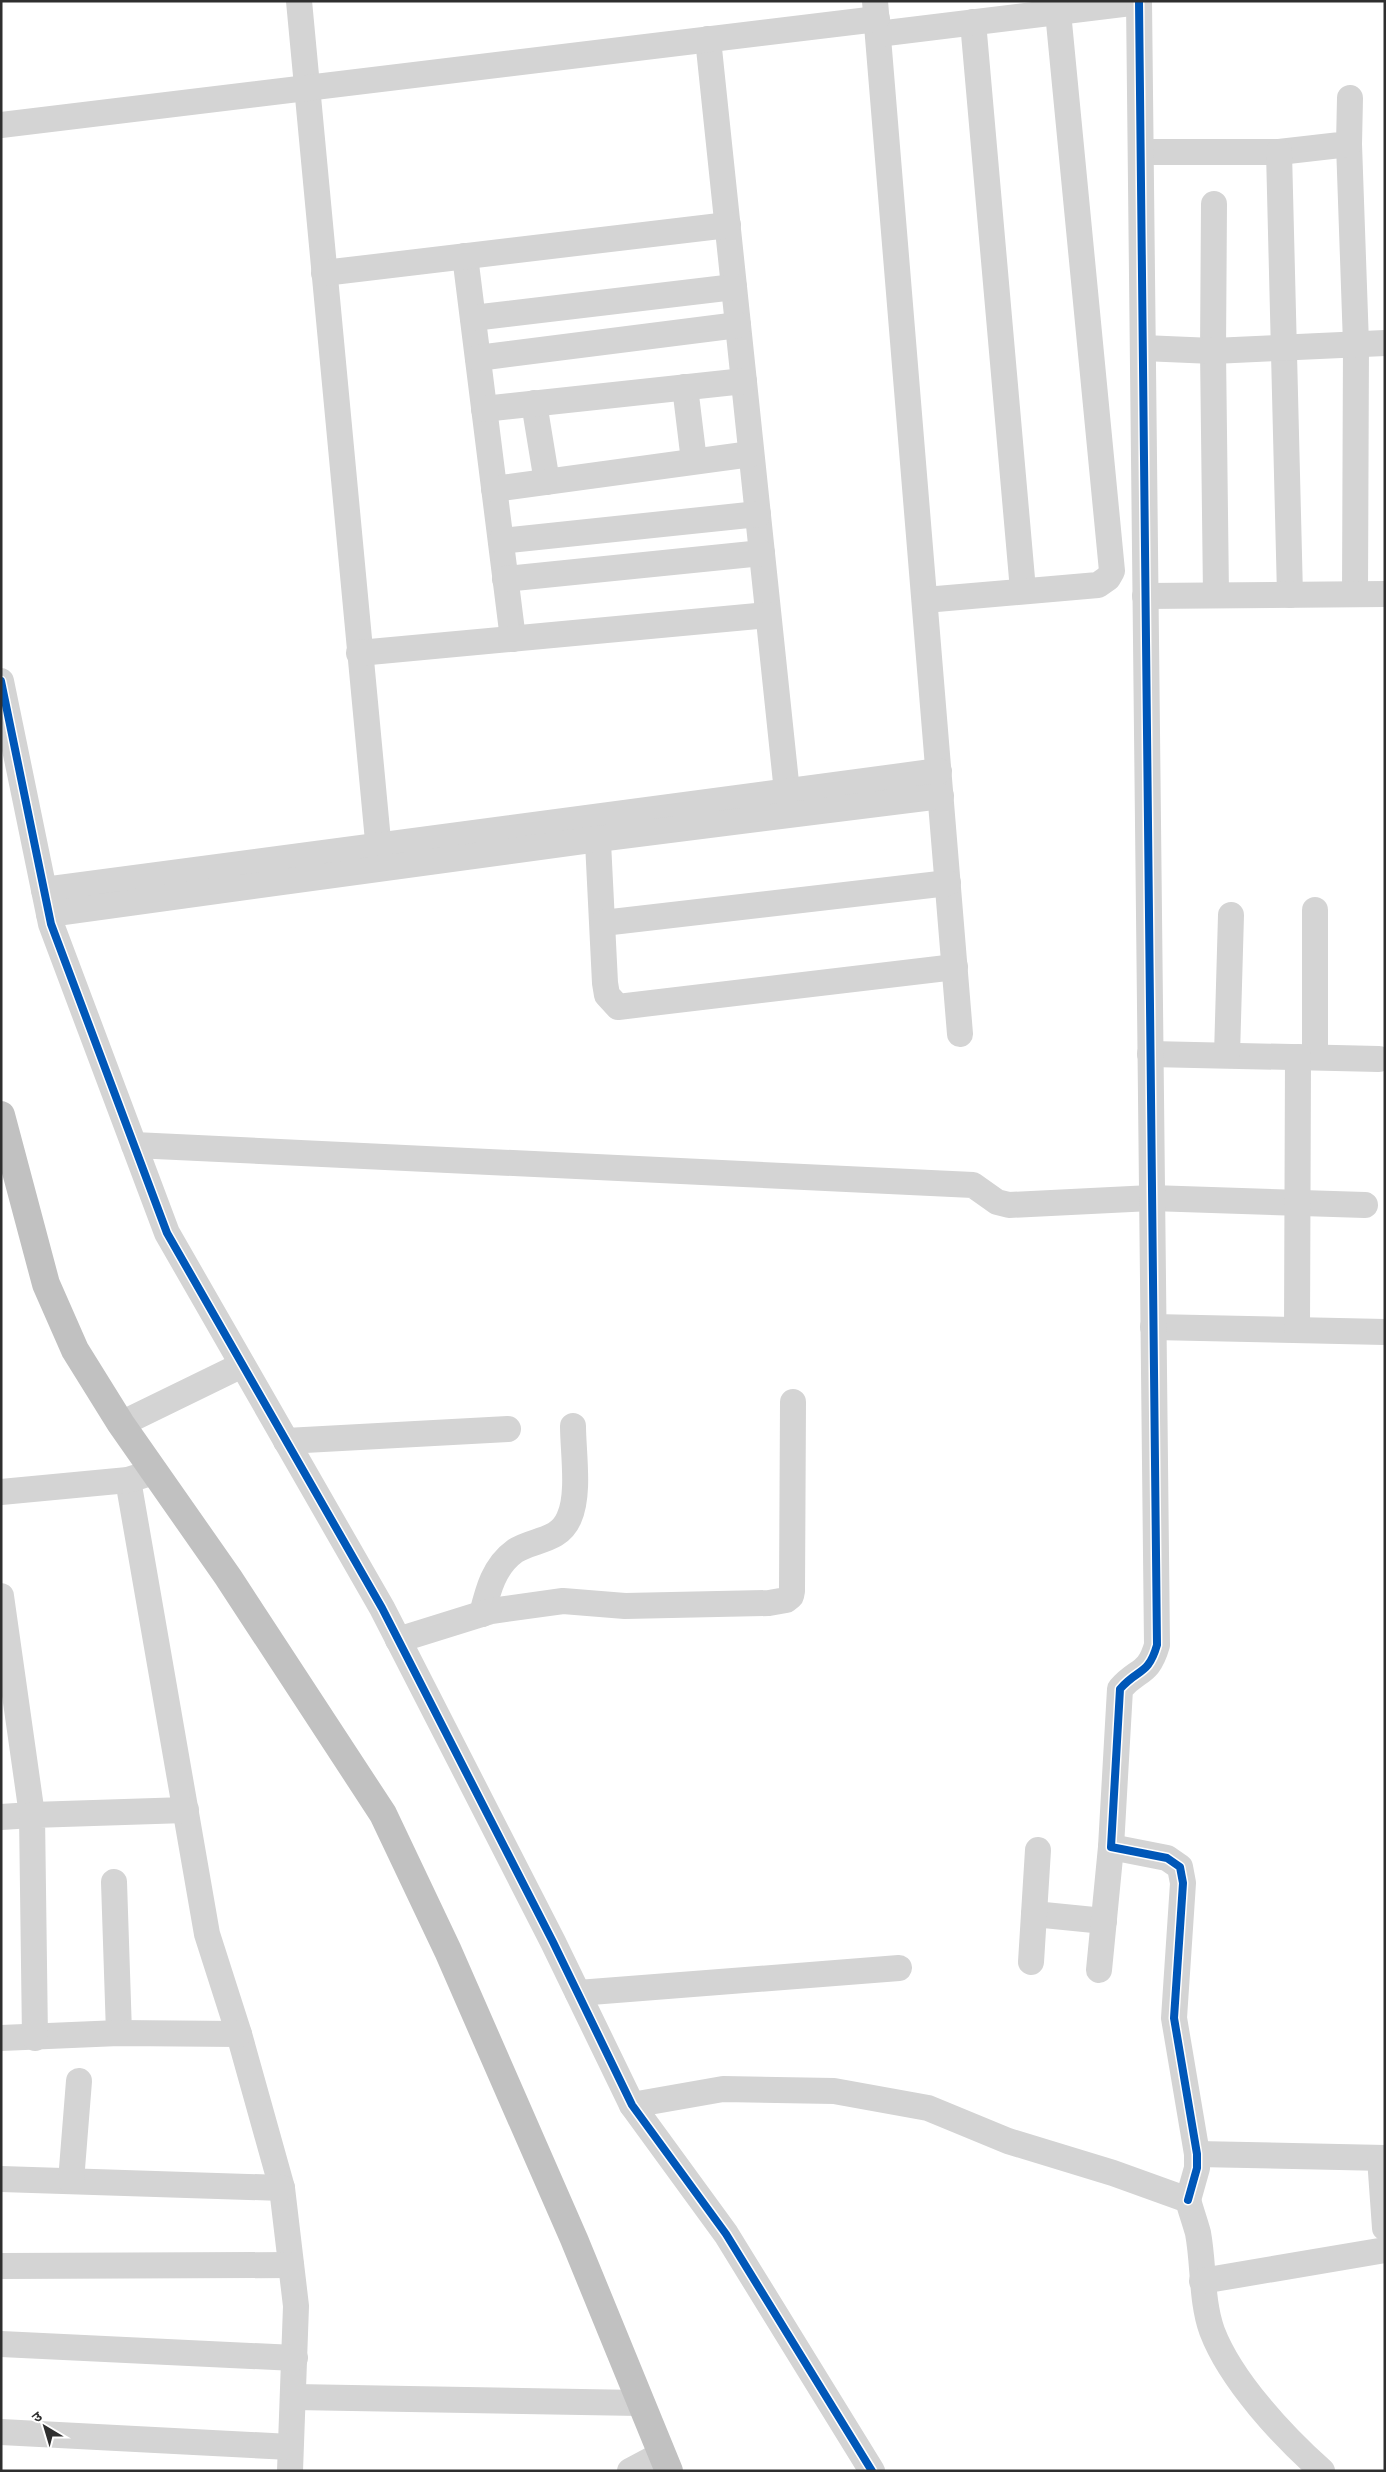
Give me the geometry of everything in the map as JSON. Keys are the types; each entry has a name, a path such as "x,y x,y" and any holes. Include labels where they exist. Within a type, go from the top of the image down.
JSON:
{"highway":[{"path":"1,1115 46,1284 75,1350 121,1424 228,1577 383,1814 448,1951 574,2239 640,2403 666,2462"}],"street":[{"path":"299,1 379,857"},
{"path":"1,125 877,18 973,22 1139,2 1151,1198 1158,1645 1153,1659 1145,1671 1126,1682 1120,1688 1111,1847 1099,1970"},
{"path":"924,600 1098,585 1104,582 1112,571 1058,12"},
{"path":"877,18 960,1034"},
{"path":"973,22 1023,590"},
{"path":"708,40 787,792"},
{"path":"1350,98 1356,344 1354,594"},
{"path":"1140,152 1279,152 1350,144"},
{"path":"1279,152 1290,595"},
{"path":"1214,204 1213,351 1216,595"},
{"path":"324,273 728,225"},
{"path":"465,256 513,639"},
{"path":"473,318 734,287"},
{"path":"478,358 738,325"},
{"path":"1143,348 1213,351 1385,343"},
{"path":"484,408 744,381"},
{"path":"685,387 694,461"},
{"path":"534,403 546,482"},
{"path":"494,489 751,454"},
{"path":"501,541 758,514"},
{"path":"506,579 762,553"},
{"path":"1145,596 1385,594"},
{"path":"359,653 768,615"},
{"path":"1,683 47,902 166,1233 398,1640 578,1993 632,2105 726,2234 872,2471"},
{"path":"598,828 787,792 940,784"},
{"path":"47,902 940,784"},
{"path":"598,828 607,995 618,1007 955,967"},
{"path":"603,923 948,883"},
{"path":"1298,1330 1299,1203 1315,910"},
{"path":"1227,1055 1231,915"},
{"path":"1150,1054 1379,1059"},
{"path":"134,1145 973,1185 997,1202 1009,1204 1151,1198 1365,1205"},
{"path":"1153,1327 1385,1332"},
{"path":"121,1424 242,1365"},
{"path":"398,1640 482,1614 563,1601 625,1606 769,1603 786,1600 791,1596 792,1591 793,1402"},
{"path":"482,1614 489,1586 504,1562 517,1550 547,1539 569,1519 574,1499 573,1426"},
{"path":"286,1441 508,1430"},
{"path":"1,1492 128,1480 156,1472"},
{"path":"1,2432 290,2459 294,2397 296,2306 282,2188 239,2034 206,1934 128,1480"},
{"path":"1,1596 32,1816 35,2038"},
{"path":"1,1817 186,1810"},
{"path":"1111,1847 1168,1858 1180,1867 1183,1883 1174,2018 1197,2154 1197,2168 1188,2200 1198,2233 1202,2281 1212,2330 1228,2362 1275,2425 1322,2471"},
{"path":"1031,1962 1038,1850"},
{"path":"114,1882 119,2032"},
{"path":"1034,1914 1104,1921"},
{"path":"578,1993 899,1968"},
{"path":"1,2038 35,2038 119,2032 239,2034"},
{"path":"71,2181 79,2081"},
{"path":"632,2105 723,2089 834,2091 928,2108 1008,2141 1113,2173 1188,2200"},
{"path":"1197,2154 1382,2158 1385,2228"},
{"path":"1,2179 282,2188"},
{"path":"1202,2281 1385,2250"},
{"path":"1,2266 291,2265"},
{"path":"1,2344 294,2358"},
{"path":"294,2397 640,2403"},
{"path":"630,2471 666,2462"}],"cycle path":[{"path":"1139,1 1157,1645 1154,1655 1146,1667 1120,1689 1111,1847 1167,1858 1180,1867 1183,1883 1174,2018 1197,2154 1197,2168 1188,2200"},
{"path":"1,681 51,924 167,1233 382,1608 553,1942 632,2105 726,2234 872,2471"}]}
